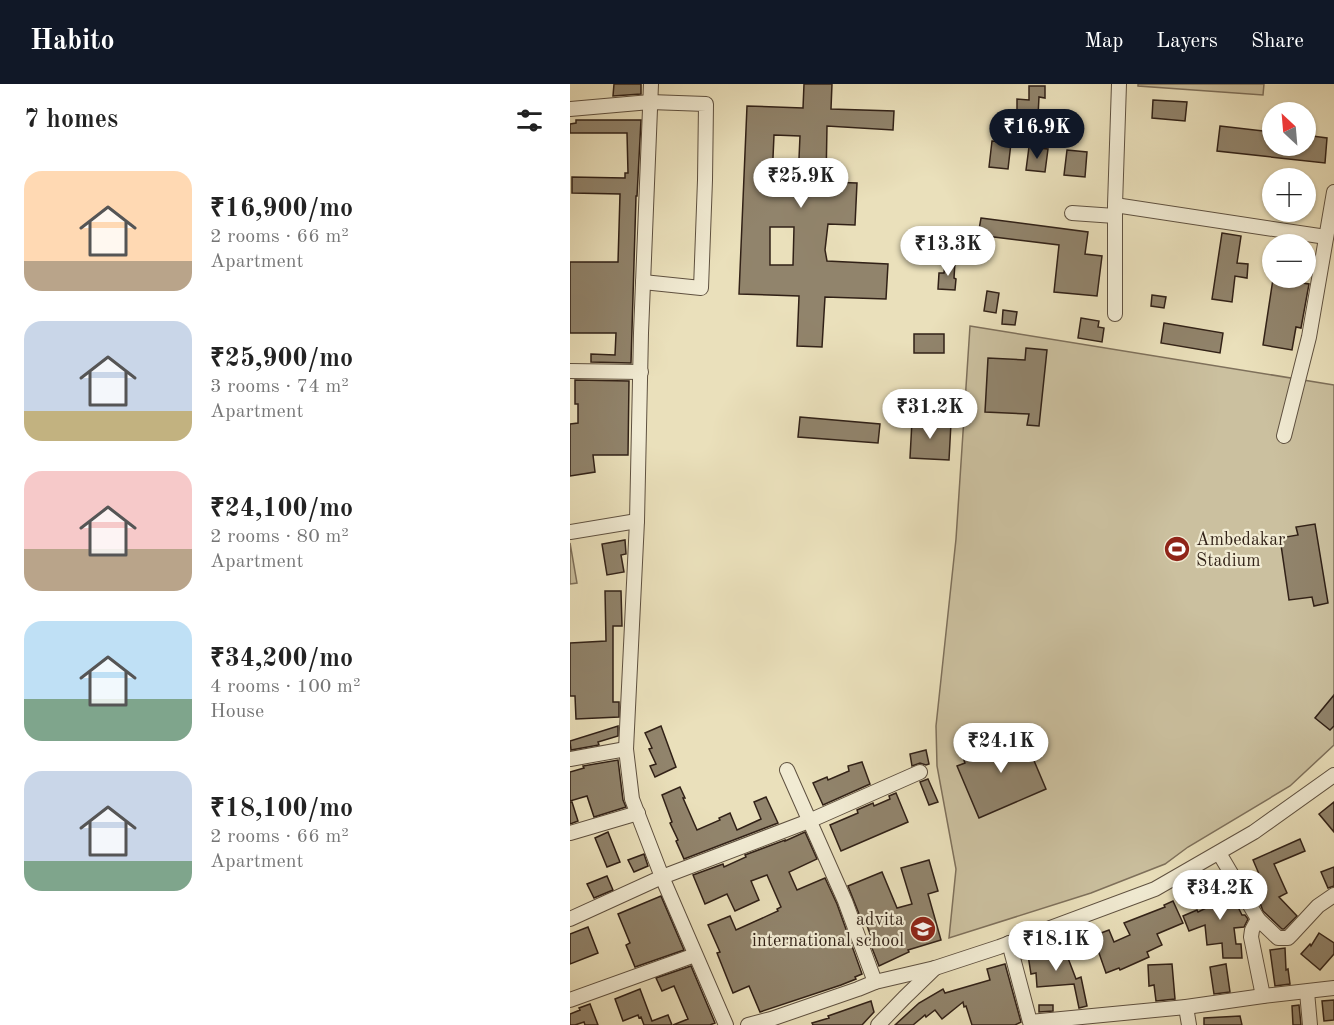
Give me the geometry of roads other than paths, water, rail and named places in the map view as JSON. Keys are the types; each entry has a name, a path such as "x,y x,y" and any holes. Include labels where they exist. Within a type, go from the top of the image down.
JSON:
{"street":[{"path":"651,84 637,521 626,749 632,799 662,877 726,1025"},
{"path":"1115,314 1115,210 1119,84"},
{"path":"570,109 650,102 706,104 701,288 644,282"},
{"path":"1284,436 1309,337 1334,192"},
{"path":"1072,213 1115,210 1326,237"},
{"path":"1320,272 1334,274"},
{"path":"570,371 641,372"},
{"path":"570,532 637,521"},
{"path":"570,759 626,749"},
{"path":"787,770 845,901 875,982"},
{"path":"570,919 662,877 809,821 920,772"},
{"path":"748,1025 875,982 935,968 1155,889 1254,832 1334,775"},
{"path":"570,833 638,813"},
{"path":"1220,853 1258,919 1278,938 1288,938 1318,906 1334,895"},
{"path":"1258,919 1251,937 1263,996"},
{"path":"1009,943 1031,1023 1186,1008 1334,988"},
{"path":"570,1000 695,954"},
{"path":"878,1025 935,968"},
{"path":"1307,992 1310,1025"},
{"path":"1186,1008 1190,1025"}],"place":[{"name":"Ambedakar Stadium","path":"1177,549"},
{"name":"advita international school","path":"923,929"}]}
